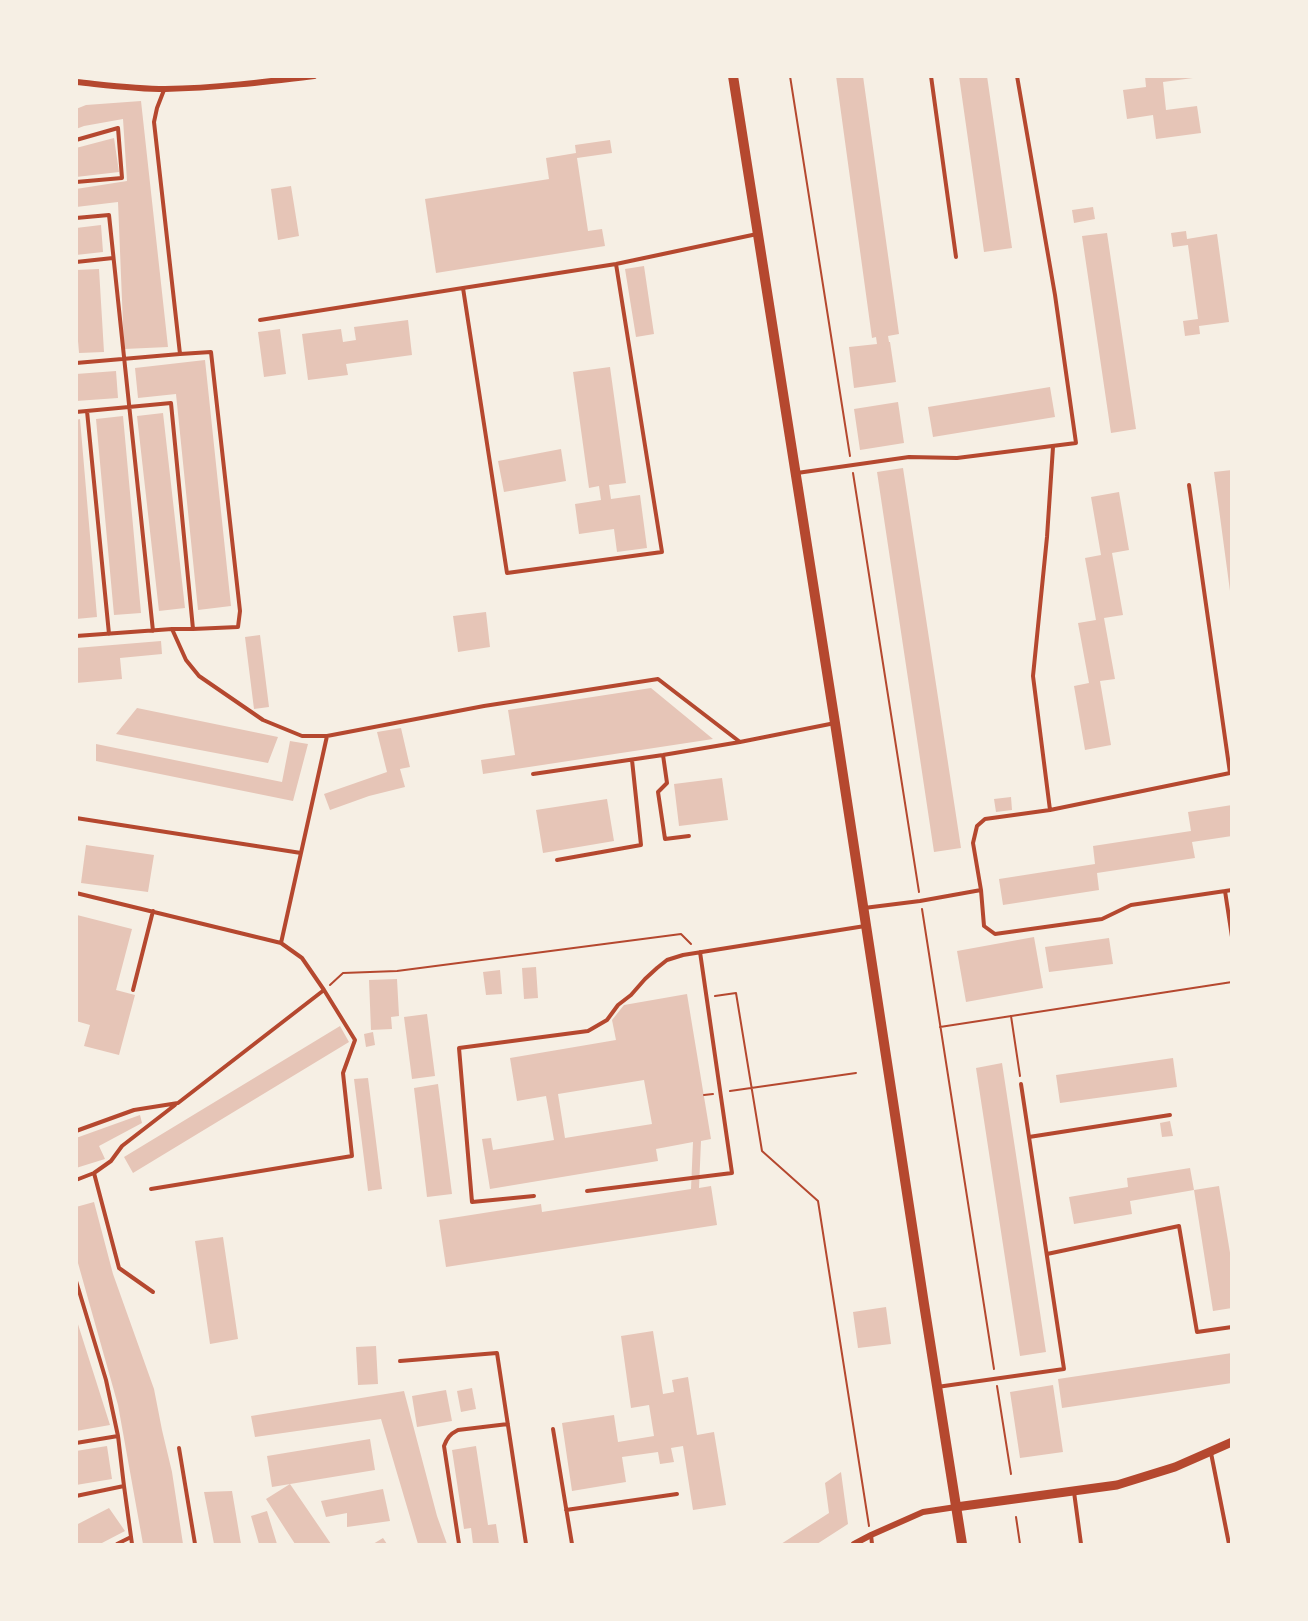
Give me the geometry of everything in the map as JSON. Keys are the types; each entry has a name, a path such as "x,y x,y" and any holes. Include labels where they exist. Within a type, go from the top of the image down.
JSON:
{"main road":[{"path":"733,76 962,1545"}],"street":[{"path":"76,82 164,88 314,76"},
{"path":"854,1545 870,1534 923,1512 1117,1485 1176,1467 1232,1442"}],"lane":[{"path":"931,76 956,257"},
{"path":"796,473 909,457 957,458 1076,443 1055,295 1017,76"},
{"path":"164,88 154,122 180,354"},
{"path":"76,140 118,128 122,178 76,182"},
{"path":"76,218 109,215 153,631"},
{"path":"260,320 616,264 758,234"},
{"path":"76,262 113,258"},
{"path":"463,288 507,573 662,552 616,264"},
{"path":"76,363 211,352 240,611 238,627 76,636"},
{"path":"76,412 171,403 193,629"},
{"path":"87,411 109,634"},
{"path":"1050,810 1033,676 1047,537 1053,447"},
{"path":"1189,485 1231,773 1050,810 985,819 977,826 973,843 984,926 994,934 1102,919 1131,905 1232,890"},
{"path":"172,629 186,660 199,676 263,720 302,736 327,736 484,706 658,679 740,742"},
{"path":"533,774 740,742 835,723"},
{"path":"281,943 327,736"},
{"path":"663,755 667,783 658,792 665,839 689,836"},
{"path":"557,860 641,845 632,760"},
{"path":"76,818 301,853"},
{"path":"864,908 981,890"},
{"path":"1225,891 1232,937"},
{"path":"76,893 281,943 302,958 355,1040 343,1073 352,1156 151,1189"},
{"path":"133,990 153,911"},
{"path":"534,1196 472,1202 459,1048 588,1031 607,1020 618,1005 667,960 682,955 866,926"},
{"path":"587,1191 732,1173 700,952"},
{"path":"76,1180 94,1173 111,1161 122,1146 324,990"},
{"path":"937,1387 1064,1369 1021,1084"},
{"path":"76,1131 134,1110 178,1103"},
{"path":"1029,1137 1170,1116"},
{"path":"94,1173 119,1268 153,1292"},
{"path":"1047,1254 1179,1226 1197,1332 1232,1327"},
{"path":"76,1281 106,1380 118,1436 132,1545"},
{"path":"400,1361 497,1353 526,1545"},
{"path":"459,1545 444,1446 446,1439 458,1430 507,1424"},
{"path":"553,1429 572,1545"},
{"path":"76,1443 118,1436"},
{"path":"179,1448 195,1545"},
{"path":"1211,1452 1229,1545"},
{"path":"76,1496 124,1486"},
{"path":"1074,1491 1081,1545"},
{"path":"566,1510 676,1494"},
{"path":"870,1534 872,1545"},
{"path":"117,1545 131,1537"}],"path":[{"path":"790,76 1011,1474"},
{"path":"324,990 344,973 397,971 681,934 700,952"},
{"path":"940,1027 1232,982"},
{"path":"706,998 736,993 762,1151 818,1201 870,1534"},
{"path":"1011,1016 1021,1084"},
{"path":"704,1095 855,1073"},
{"path":"1016,1517 1020,1545"}],"building":[{"path":"836,76 863,76 899,334 888,336 896,382 854,388 849,347 877,344 876,337 872,338"},
{"path":"959,76 987,76 1012,248 984,252"},
{"path":"1145,76 1193,76 1193,78 1163,82 1166,110 1197,106 1201,133 1156,139 1153,115 1127,119 1123,90 1146,87"},
{"path":"141,101 168,347 124,349 118,202 76,207 76,189 127,181 123,119 76,129 76,109 86,105"},
{"path":"114,138 119,172 76,177 76,148"},
{"path":"610,140 612,153 577,158 588,231 602,229 605,246 436,273 425,199 549,179 546,158 576,153 575,145"},
{"path":"291,186 299,236 278,240 271,189"},
{"path":"1093,207 1095,219 1074,223 1072,210"},
{"path":"101,225 103,252 76,255 76,228"},
{"path":"1186,231 1187,239 1217,234 1229,322 1199,326 1200,334 1185,336 1183,321 1198,319 1188,245 1173,247 1171,233"},
{"path":"1107,233 1136,429 1111,433 1082,236"},
{"path":"644,266 654,334 636,337 625,269"},
{"path":"99,269 104,352 79,353 76,270"},
{"path":"408,320 412,355 346,364 348,375 308,380 302,334 341,329 343,342 356,340 354,327"},
{"path":"280,329 286,374 264,377 258,332"},
{"path":"205,360 231,606 198,610 176,394 138,398 135,368"},
{"path":"610,367 626,483 609,485 611,499 640,495 647,548 617,552 614,529 579,534 575,504 601,500 599,486 589,488 573,372"},
{"path":"116,371 118,398 76,401 76,374"},
{"path":"1050,387 1055,417 933,437 928,407"},
{"path":"898,402 904,443 860,450 854,409"},
{"path":"163,413 185,608 159,611 137,416"},
{"path":"123,416 141,613 114,615 96,419"},
{"path":"80,419 97,617 76,619 76,420"},
{"path":"561,449 566,481 504,492 498,461"},
{"path":"903,468 961,848 934,852 877,472"},
{"path":"1232,470 1232,590 1230,591 1214,472"},
{"path":"1119,492 1129,550 1112,553 1123,615 1104,618 1115,679 1100,681 1111,745 1085,750 1074,686 1089,683 1078,623 1096,620 1085,558 1101,555 1091,497"},
{"path":"486,612 490,647 458,652 453,616"},
{"path":"260,635 269,707 254,709 245,637"},
{"path":"161,641 162,654 120,658 122,679 76,683 76,648"},
{"path":"651,688 713,739 483,774 481,760 515,755 508,710"},
{"path":"137,708 278,737 268,763 116,734"},
{"path":"401,728 410,767 400,769 405,787 369,796 330,810 324,794 387,772 377,732"},
{"path":"290,741 308,744 293,801 96,761 96,744 282,782"},
{"path":"722,778 728,820 679,826 674,784"},
{"path":"1011,797 1012,810 996,812 994,799"},
{"path":"607,799 614,841 543,853 536,810"},
{"path":"1232,805 1232,836 1192,842 1195,858 1097,873 1099,890 1003,905 999,879 1095,864 1093,846 1191,831 1188,812"},
{"path":"86,845 154,855 148,892 81,883"},
{"path":"77,915 132,929 116,990 135,995 119,1055 84,1046 90,1025 76,1021"},
{"path":"1034,937 1043,988 966,1002 957,951"},
{"path":"1109,938 1113,964 1049,972 1045,947"},
{"path":"536,967 538,998 524,999 522,968"},
{"path":"500,970 502,994 486,995 483,972"},
{"path":"397,979 399,1016 391,1017 392,1029 371,1030 369,980"},
{"path":"687,994 711,1139 701,1141 699,1188 711,1186 717,1225 446,1267 439,1220 541,1204 542,1212 691,1189 693,1142 656,1149 658,1161 490,1189 482,1139 491,1138 493,1150 554,1140 546,1096 517,1101 510,1058 616,1040 612,1020 624,1005","holes":["644,1080 652,1124 565,1138 558,1094"]},
{"path":"427,1014 435,1076 412,1079 404,1017"},
{"path":"340,1026 349,1042 133,1173 124,1157"},
{"path":"373,1032 375,1045 366,1047 364,1034"},
{"path":"1173,1058 1177,1087 1060,1103 1056,1075"},
{"path":"1002,1063 1046,1352 1020,1356 976,1068"},
{"path":"368,1078 382,1189 368,1191 354,1079"},
{"path":"438,1084 452,1194 427,1197 414,1088"},
{"path":"140,1115 142,1123 99,1146 105,1159 76,1168 76,1138"},
{"path":"1170,1121 1173,1136 1162,1137 1160,1123"},
{"path":"1190,1168 1194,1190 1130,1201 1132,1214 1074,1224 1069,1197 1128,1187 1127,1178"},
{"path":"1219,1186 1232,1265 1232,1308 1213,1311 1194,1190"},
{"path":"94,1202 113,1274 154,1389 172,1472 183,1544 143,1544 118,1405 76,1256 76,1207"},
{"path":"223,1237 238,1339 210,1344 195,1241"},
{"path":"886,1307 891,1344 858,1348 853,1312"},
{"path":"76,1318 110,1425 76,1431"},
{"path":"653,1331 663,1394 674,1392 672,1380 688,1377 697,1435 714,1432 726,1505 693,1510 683,1446 671,1448 674,1462 660,1464 658,1452 622,1457 626,1482 572,1491 562,1423 614,1415 618,1442 654,1436 649,1405 631,1408 621,1336"},
{"path":"376,1346 378,1384 358,1385 356,1347"},
{"path":"1232,1353 1232,1383 1062,1408 1058,1379"},
{"path":"1053,1385 1063,1452 1020,1458 1010,1392"},
{"path":"472,1388 476,1409 461,1412 457,1391"},
{"path":"446,1390 452,1421 417,1427 412,1396"},
{"path":"404,1391 437,1516 447,1544 418,1544 381,1419 255,1437 251,1416"},
{"path":"370,1439 375,1470 272,1487 267,1456"},
{"path":"107,1446 112,1479 76,1485 76,1451"},
{"path":"476,1446 488,1525 496,1524 499,1544 473,1544 471,1528 464,1529 452,1450"},
{"path":"841,1472 848,1524 817,1544 781,1544 829,1513 825,1483"},
{"path":"290,1484 331,1544 295,1544 266,1499"},
{"path":"383,1489 390,1521 347,1527 347,1513 326,1517 321,1501"},
{"path":"232,1491 241,1544 214,1544 204,1492"},
{"path":"109,1508 125,1531 100,1544 76,1544 76,1525"},
{"path":"267,1511 277,1544 259,1544 251,1516"},
{"path":"383,1538 387,1544 373,1544"}]}
